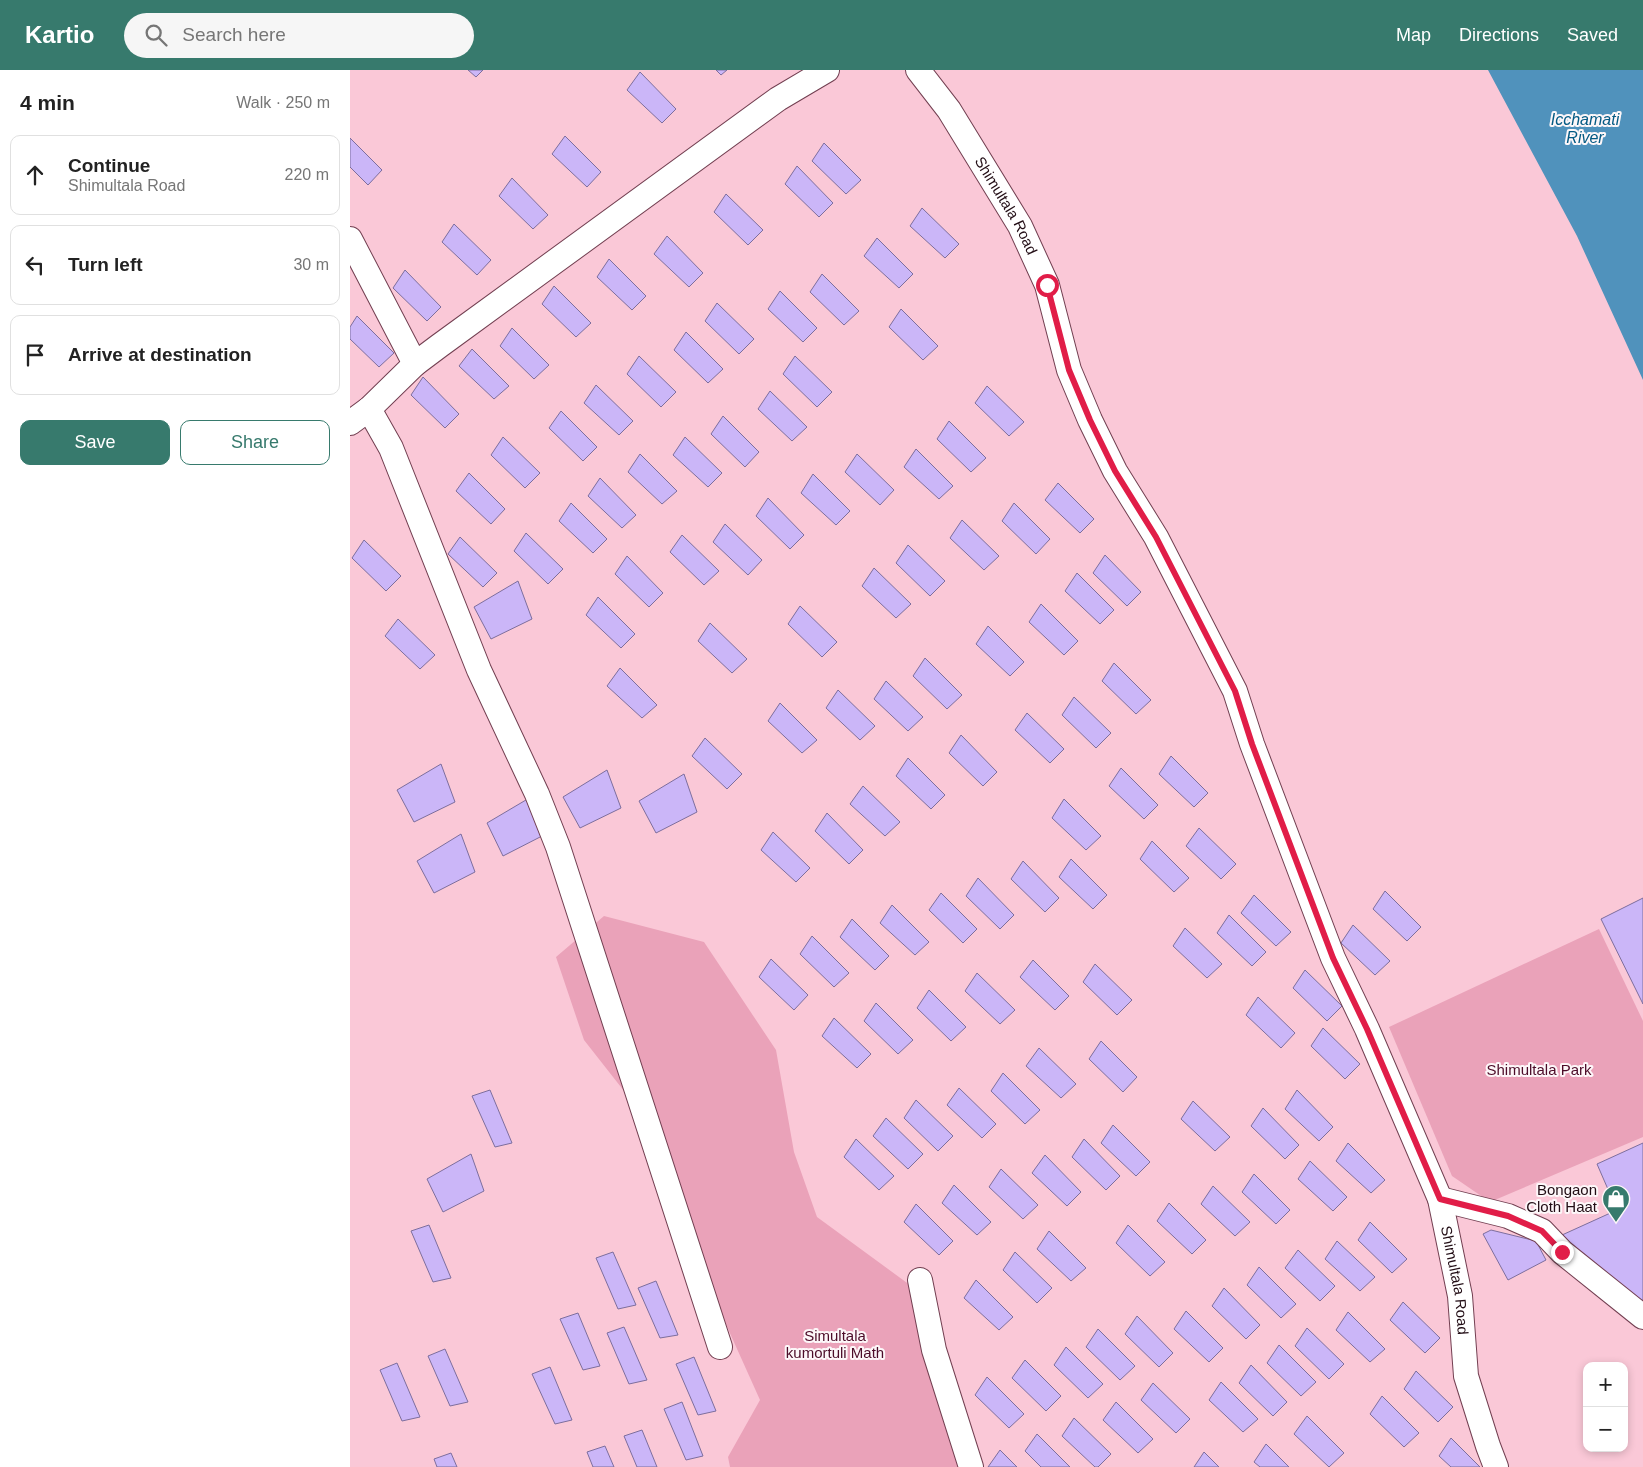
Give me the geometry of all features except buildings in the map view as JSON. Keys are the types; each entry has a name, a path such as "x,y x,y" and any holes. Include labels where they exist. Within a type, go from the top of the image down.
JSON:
{"street":[{"path":"720,1347 558,847 537,794 479,670 391,448 359,416 416,364 778,99 828,70"},
{"name":"Shimultala Road","path":"918,70 949,110 1020,226 1047,285 1069,370 1090,420 1115,471 1156,537 1235,691 1252,744 1326,942 1367,1029 1440,1199 1460,1296 1466,1376 1496,1467"},
{"path":"350,239 416,364"},
{"path":"1440,1199 1508,1216 1542,1231 1562,1252 1643,1317"},
{"path":"920,1280 934,1350 971,1467"}],"green space":[{"name":"Simultala kumortuli Math","path":"604,916 704,942 776,1050 794,1152 817,1217 914,1288 965,1467 730,1467 728,1457 760,1400 720,1311 646,1119 584,1040 556,957"},
{"name":"Shimultala Park","path":"1599,929 1643,1021 1643,1137 1490,1202 1452,1176 1389,1027"}],"water":[{"name":"Icchamati River","path":"1488,70 1643,70 1643,380 1577,236"}],"place":[{"name":"Bongaon Cloth Haat","path":"1616,1223"}],"route":[{"path":"1047,285 1069,370 1090,420 1115,471 1156,537 1235,691 1252,744 1333,958 1367,1029 1440,1199 1508,1216 1542,1231 1562,1252"}]}
